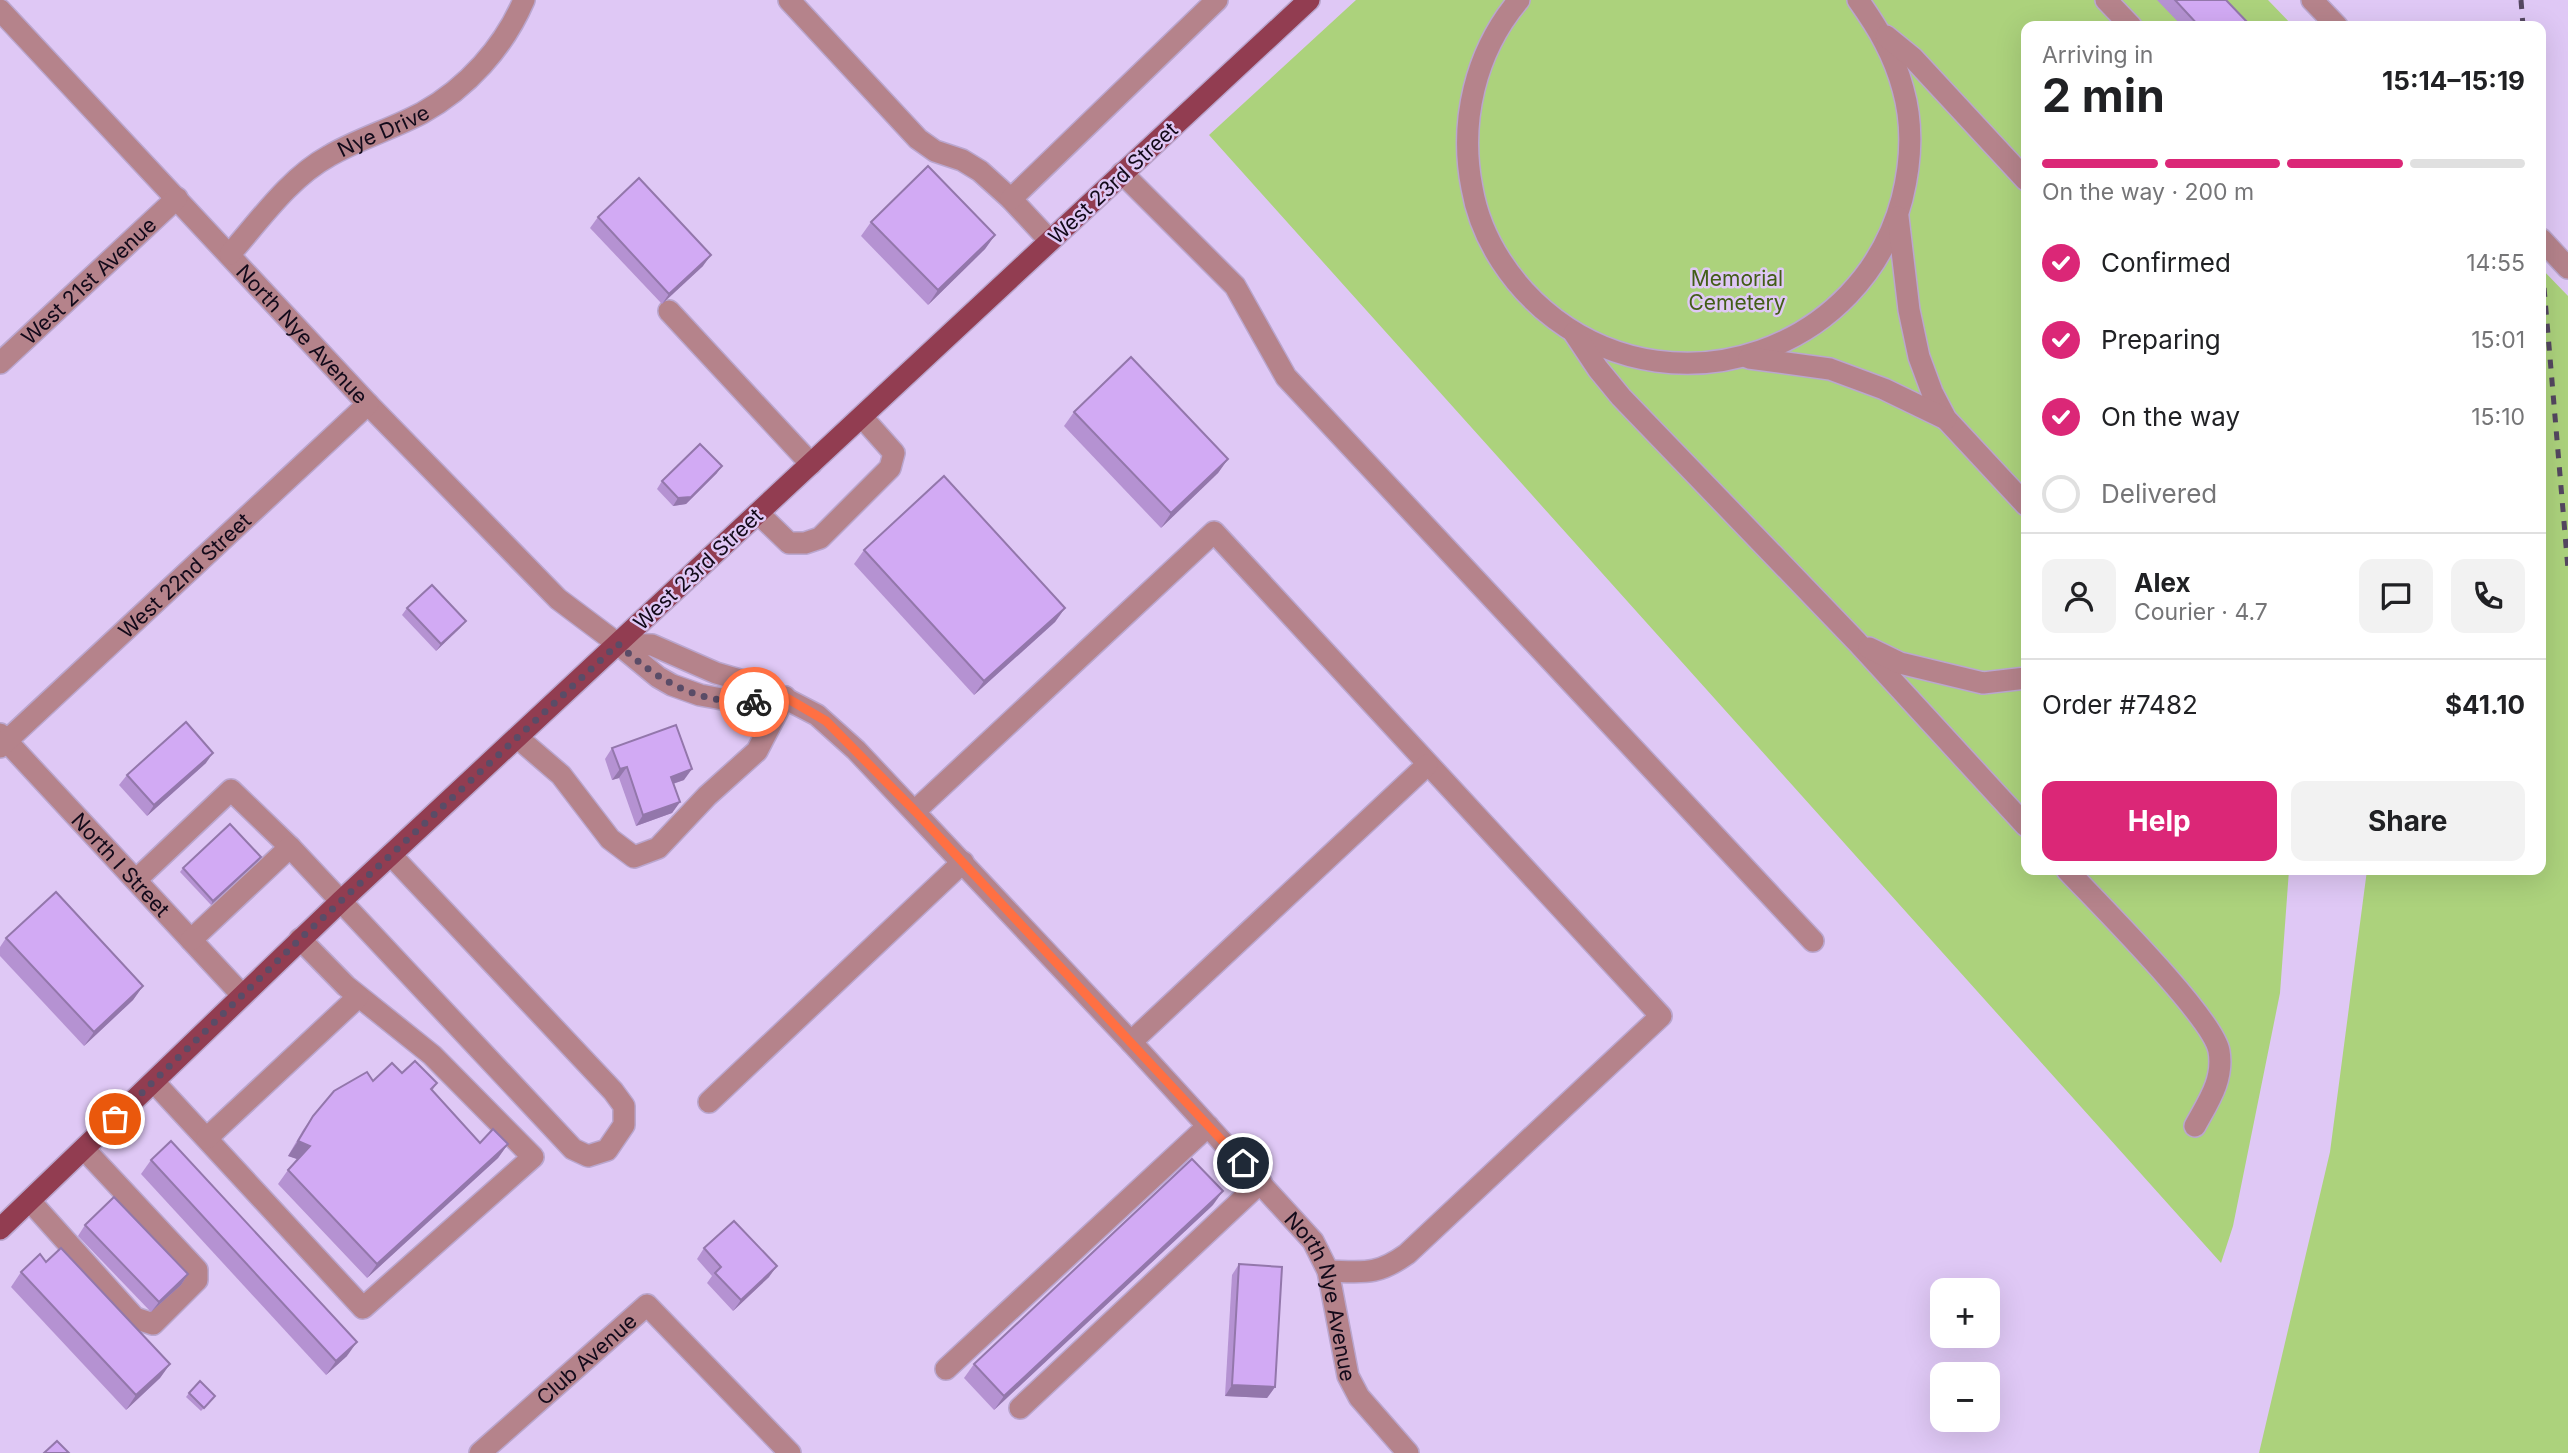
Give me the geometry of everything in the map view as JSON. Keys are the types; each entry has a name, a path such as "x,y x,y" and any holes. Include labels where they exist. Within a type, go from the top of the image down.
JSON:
{"main road":[{"name":"West 23rd Street","path":"0,1229 300,939 1309,0"}],"street":[{"name":"Nye Drive","path":"230,254 288,189 327,157 422,113 455,91 487,62 515,22 524,0"},
{"path":"1011,199 1217,0"},
{"path":"1519,0 1497,31 1485,56 1468,112 1466,141 1469,172 1481,223 1510,275 1537,305 1573,332 1602,347 1655,362 1686,364 1742,357 1793,337 1838,306 1873,263 1898,214 1908,171 1909,119 1904,91 1893,57 1881,33 1858,0"},
{"path":"2106,0 2126,21"},
{"path":"2312,0 2332,21"},
{"path":"794,2 918,139 935,151 962,160 980,171 1011,199 1050,241"},
{"name":"North Nye Avenue","path":"0,10 368,404 540,581 583,619 658,677 700,695 739,702 785,697"},
{"path":"1881,33 1913,58 2021,175"},
{"path":"1122,173 1235,286 1286,377 1813,941"},
{"name":"West 21st Avenue","path":"0,363 177,198"},
{"path":"1898,214 1909,310 1919,357 1932,392 1946,419 2021,500"},
{"path":"2546,244 2568,268"},
{"path":"669,311 811,464"},
{"path":"1573,332 1621,397 1857,642 2021,821"},
{"path":"1742,357 1830,369 1884,389 1946,419"},
{"name":"West 22nd Street","path":"2,740 368,404"},
{"path":"758,513 789,543 805,543 820,538 890,468 894,453 862,416"},
{"path":"915,811 1214,532 1661,1016 1407,1254 1375,1272 1328,1271"},
{"path":"1857,642 1900,663 1938,674 1983,683 2021,679"},
{"name":"North Nye Avenue","path":"618,644 652,645 668,650 701,667 743,679 785,697 826,721 915,811 1313,1241 1328,1271 1348,1376 1359,1397 1408,1453"},
{"path":"518,738 561,775 610,839 634,857 658,848 707,796 757,751 785,697"},
{"name":"North I Street","path":"2,740 242,995"},
{"path":"1131,1042 1427,765"},
{"path":"136,880 230,790 290,847 573,1149 588,1156 607,1150 624,1125 624,1107 613,1091 391,855"},
{"path":"191,940 290,847"},
{"path":"709,1102 963,862"},
{"path":"2072,875 2204,1021 2219,1050 2218,1084 2195,1126"},
{"path":"154,1082 363,1308 533,1157 432,1055 359,997 300,939"},
{"path":"206,1138 359,997"},
{"path":"947,1369 1208,1126"},
{"path":"30,1201 135,1318 153,1324 197,1280 197,1270 84,1149"},
{"path":"1020,1408 1261,1182"},
{"name":"Club Avenue","path":"480,1453 647,1305 790,1453"}],"green space":[{"name":"Memorial Cemetery","path":"1356,0 2268,0 2288,21 2021,21 2021,875 2289,875 2280,993 2233,1226 2221,1263 1209,135"},
{"path":"2546,273 2568,296 2568,1453 2259,1453 2330,1152 2366,875 2546,875"}],"building":[{"path":"2175,0 2226,0 2246,21 2194,21"},
{"path":"928,166 995,235 938,290 871,222"},
{"path":"639,178 711,255 669,294 598,217"},
{"path":"1131,357 1228,459 1171,513 1074,412"},
{"path":"700,444 722,466 691,497 678,498 662,481"},
{"path":"944,476 1065,608 984,681 864,550"},
{"path":"432,585 466,621 441,644 407,608"},
{"path":"186,722 213,753 154,805 127,775"},
{"path":"676,725 692,769 671,777 680,802 643,815 627,767 620,769 612,748"},
{"path":"230,824 261,857 213,901 183,868"},
{"path":"56,892 143,986 94,1032 6,938"},
{"path":"415,1061 437,1083 431,1089 480,1143 493,1129 508,1144 377,1264 288,1170 310,1146 298,1141 313,1116 334,1091 367,1072 373,1081 392,1063 402,1073"},
{"path":"171,1141 357,1342 336,1361 151,1160"},
{"path":"1192,1159 1223,1191 1004,1396 974,1364"},
{"path":"114,1197 188,1274 159,1302 85,1225"},
{"path":"734,1221 777,1266 741,1300 715,1273 721,1267 704,1248"},
{"path":"61,1248 170,1364 136,1395 21,1272 40,1254 46,1262"},
{"path":"1239,1264 1282,1267 1275,1387 1232,1385"},
{"path":"200,1381 215,1396 204,1408 189,1393"},
{"path":"57,1441 69,1453 44,1453"}],"railway":[{"path":"2521,0 2523,21"},
{"path":"2546,311 2568,569"}],"way so far":[{"path":"115,1119 300,939 618,644 640,664 673,685 719,700 754,702"}],"route":[{"path":"754,702 785,697 826,721 915,811 1243,1163"}]}
